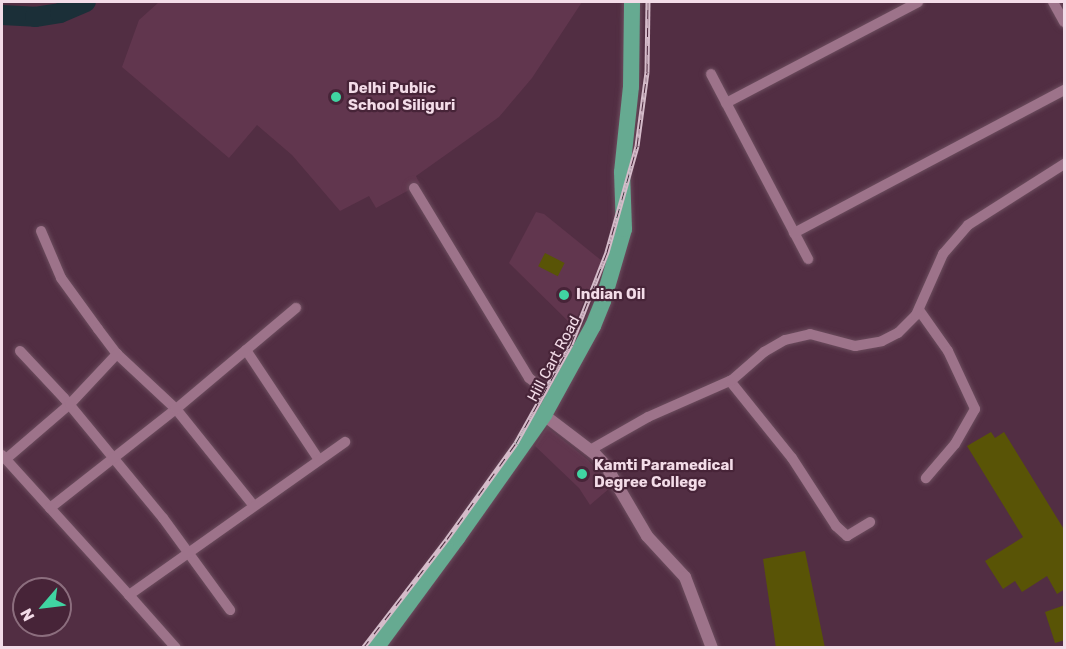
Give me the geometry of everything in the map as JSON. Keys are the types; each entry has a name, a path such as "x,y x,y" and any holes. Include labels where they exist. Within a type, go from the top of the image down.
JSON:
{"highway":[{"name":"Hill Cart Road","path":"375,648 544,415 593,326 621,246 624,229 622,172 631,87 632,2"}],"street":[{"path":"726,103 918,2"},
{"path":"1059,6 1065,22"},
{"path":"711,74 808,259"},
{"path":"794,232 1065,90"},
{"path":"590,450 648,417 729,381 785,339 810,334 841,344 868,345 898,333 919,310 935,269 961,233 985,213 1065,164"},
{"path":"414,188 529,378 554,397"},
{"path":"41,231 61,278 117,354 176,409 254,506"},
{"path":"50,508 176,409 296,308"},
{"path":"919,310 948,351 975,409 956,444 926,478"},
{"path":"246,350 319,460"},
{"path":"20,351 70,404 114,458 230,610"},
{"path":"117,354 70,404 4,457 176,648"},
{"path":"729,381 792,458 836,526 847,536 870,522"},
{"path":"544,415 590,450 615,480 647,536 686,577 712,648"},
{"path":"129,595 345,442"}],"shaded area":[{"name":"Delhi Public School Siliguri","path":"159,2 582,2 532,78 499,117 416,176 420,184 376,208 369,196 340,211 292,155 257,125 229,158 122,67 139,20"},
{"name":"Indian Oil","path":"536,212 544,214 602,261 573,326 509,263"},
{"name":"Kamti Paramedical Degree College","path":"547,427 588,460 611,487 590,505 579,488 535,446"}],"building":[{"path":"545,253 565,263 558,276 538,266"},
{"path":"991,432 995,438 1004,432 1065,531 1065,589 1057,594 1047,576 1022,592 1015,581 1003,589 985,561 1023,537 967,446"},
{"path":"805,551 825,648 776,648 763,559"},
{"path":"1065,605 1065,640 1055,643 1045,612"}],"waterway":[{"path":"2,15 35,17 60,13 86,2"}],"railway":[{"path":"363,648 447,539 516,443 571,344 607,252 637,146 647,72 648,2"}],"place":[{"name":"Delhi Public School Siliguri","path":"336,97"},
{"name":"Indian Oil","path":"564,295"},
{"name":"Kamti Paramedical Degree College","path":"582,474"}]}
